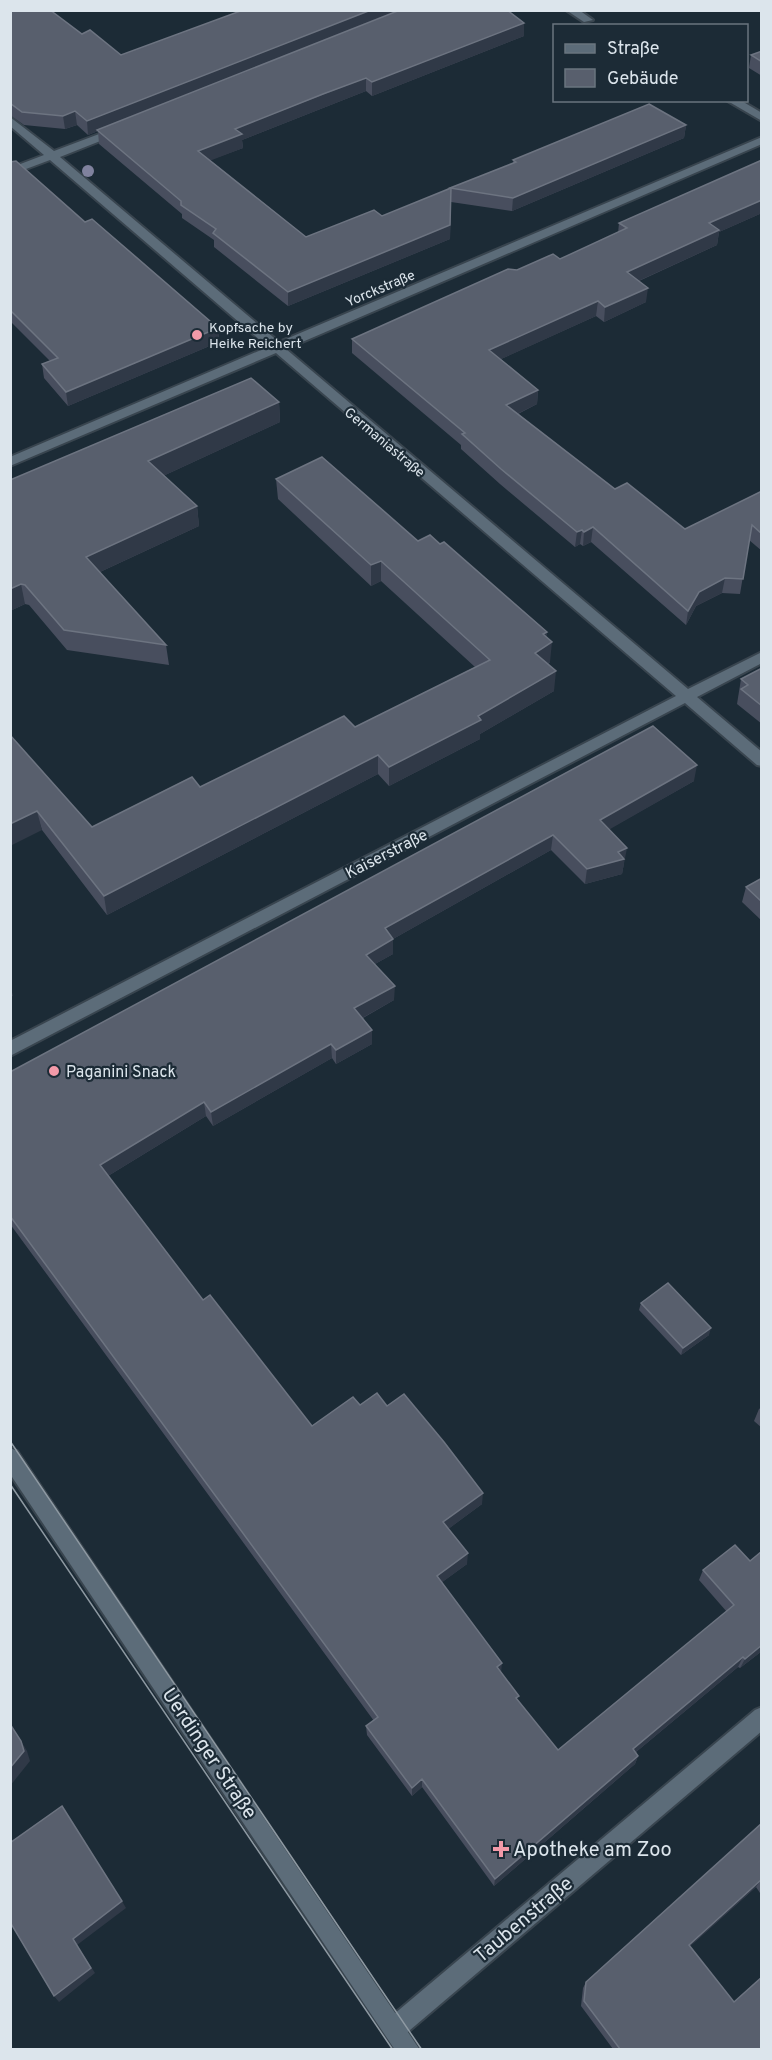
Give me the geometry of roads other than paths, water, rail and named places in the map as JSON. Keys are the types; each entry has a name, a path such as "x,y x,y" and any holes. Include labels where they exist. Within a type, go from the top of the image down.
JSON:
{"street":[{"path":"571,10 588,20"},
{"path":"734,102 762,118"},
{"name":"Germaniastraße","path":"10,120 762,761"},
{"path":"10,172 129,126"},
{"name":"Yorckstraße","path":"10,462 762,140"},
{"name":"Kaiserstraße","path":"10,1049 762,657"},
{"name":"Uerdinger Straße","path":"10,1457 410,2049"},
{"name":"Taubenstraße","path":"395,2028 762,1717"}],"tram line":[{"path":"10,1441 422,2050"},
{"path":"10,1484 393,2050"}],"place":[{"name":"Kopfsache by Heike Reichert","path":"197,335"},
{"name":"Paganini Snack","path":"54,1071"},
{"name":"Apotheke am Zoo","path":"501,1849"}]}
